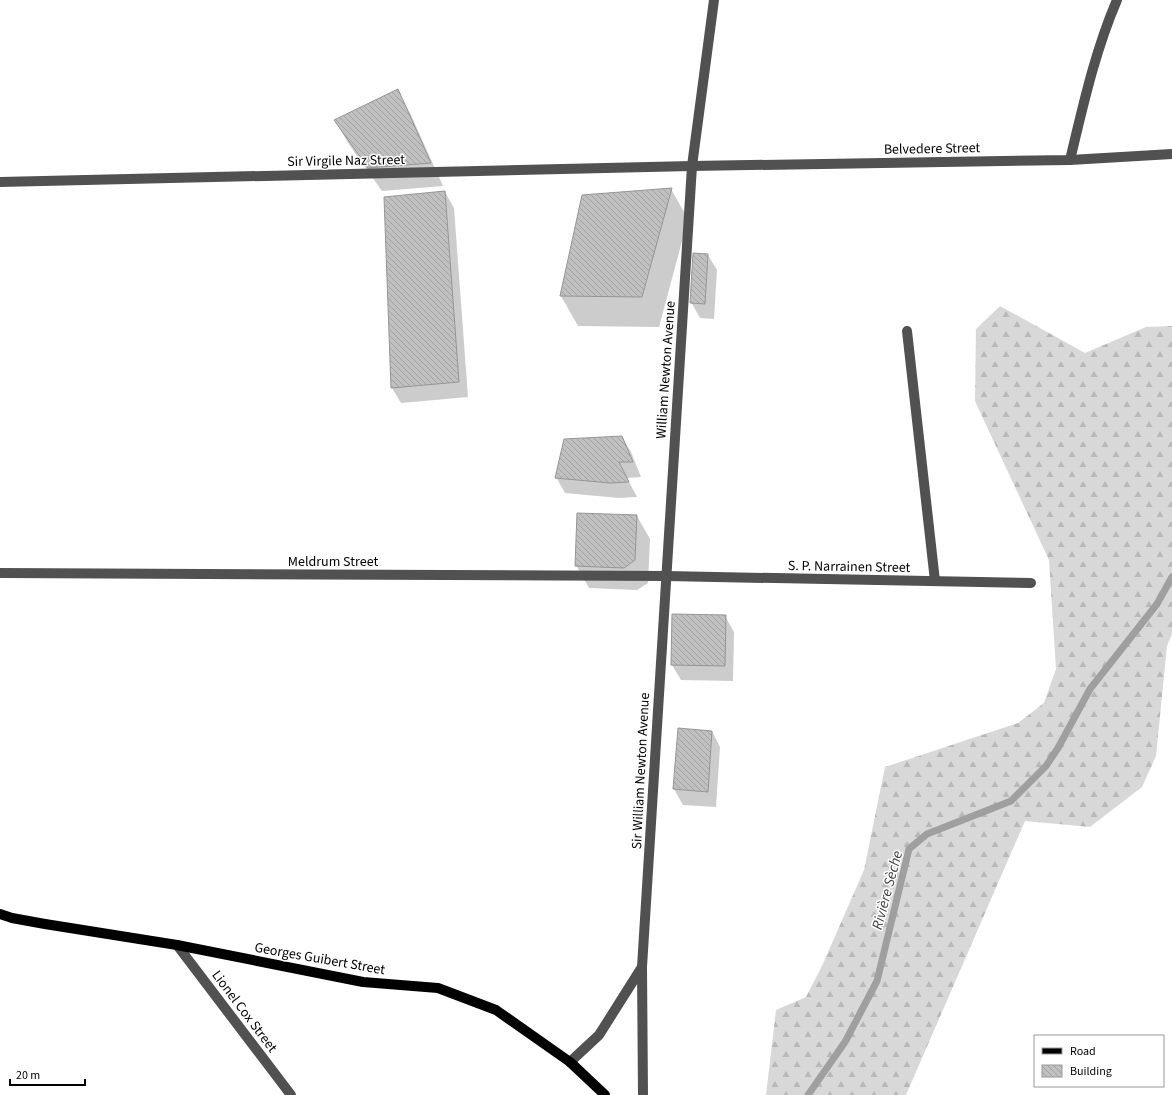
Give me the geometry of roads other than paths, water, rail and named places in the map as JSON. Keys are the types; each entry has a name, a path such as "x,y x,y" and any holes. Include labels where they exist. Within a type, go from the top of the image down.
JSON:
{"main road":[{"name":"Georges Guibert Street","path":"0,914 12,918 45,924 177,945 363,982 438,988 496,1010 570,1062 605,1095"}],"street":[{"path":"692,166 714,0"},
{"path":"1070,160 1094,63 1117,0"},
{"name":"Belvedere Street","path":"692,166 1070,160 1172,154"},
{"name":"Sir Virgile Naz Street","path":"0,182 692,166"},
{"name":"William Newton Avenue","path":"666,576 692,166"},
{"path":"907,331 935,581"},
{"name":"Meldrum Street","path":"0,573 666,576"},
{"name":"S. P. Narrainen Street","path":"666,576 1031,583"},
{"name":"Sir William Newton Avenue","path":"643,1095 642,967 666,576"},
{"name":"Lionel Cox Street","path":"177,945 291,1095"},
{"path":"570,1062 599,1035 642,967"}],"waterway":[{"name":"Rivière Sèche","path":"808,1095 845,1042 877,981 909,849 927,834 1011,801 1046,766 1058,748 1090,689 1157,604 1172,577"}]}
